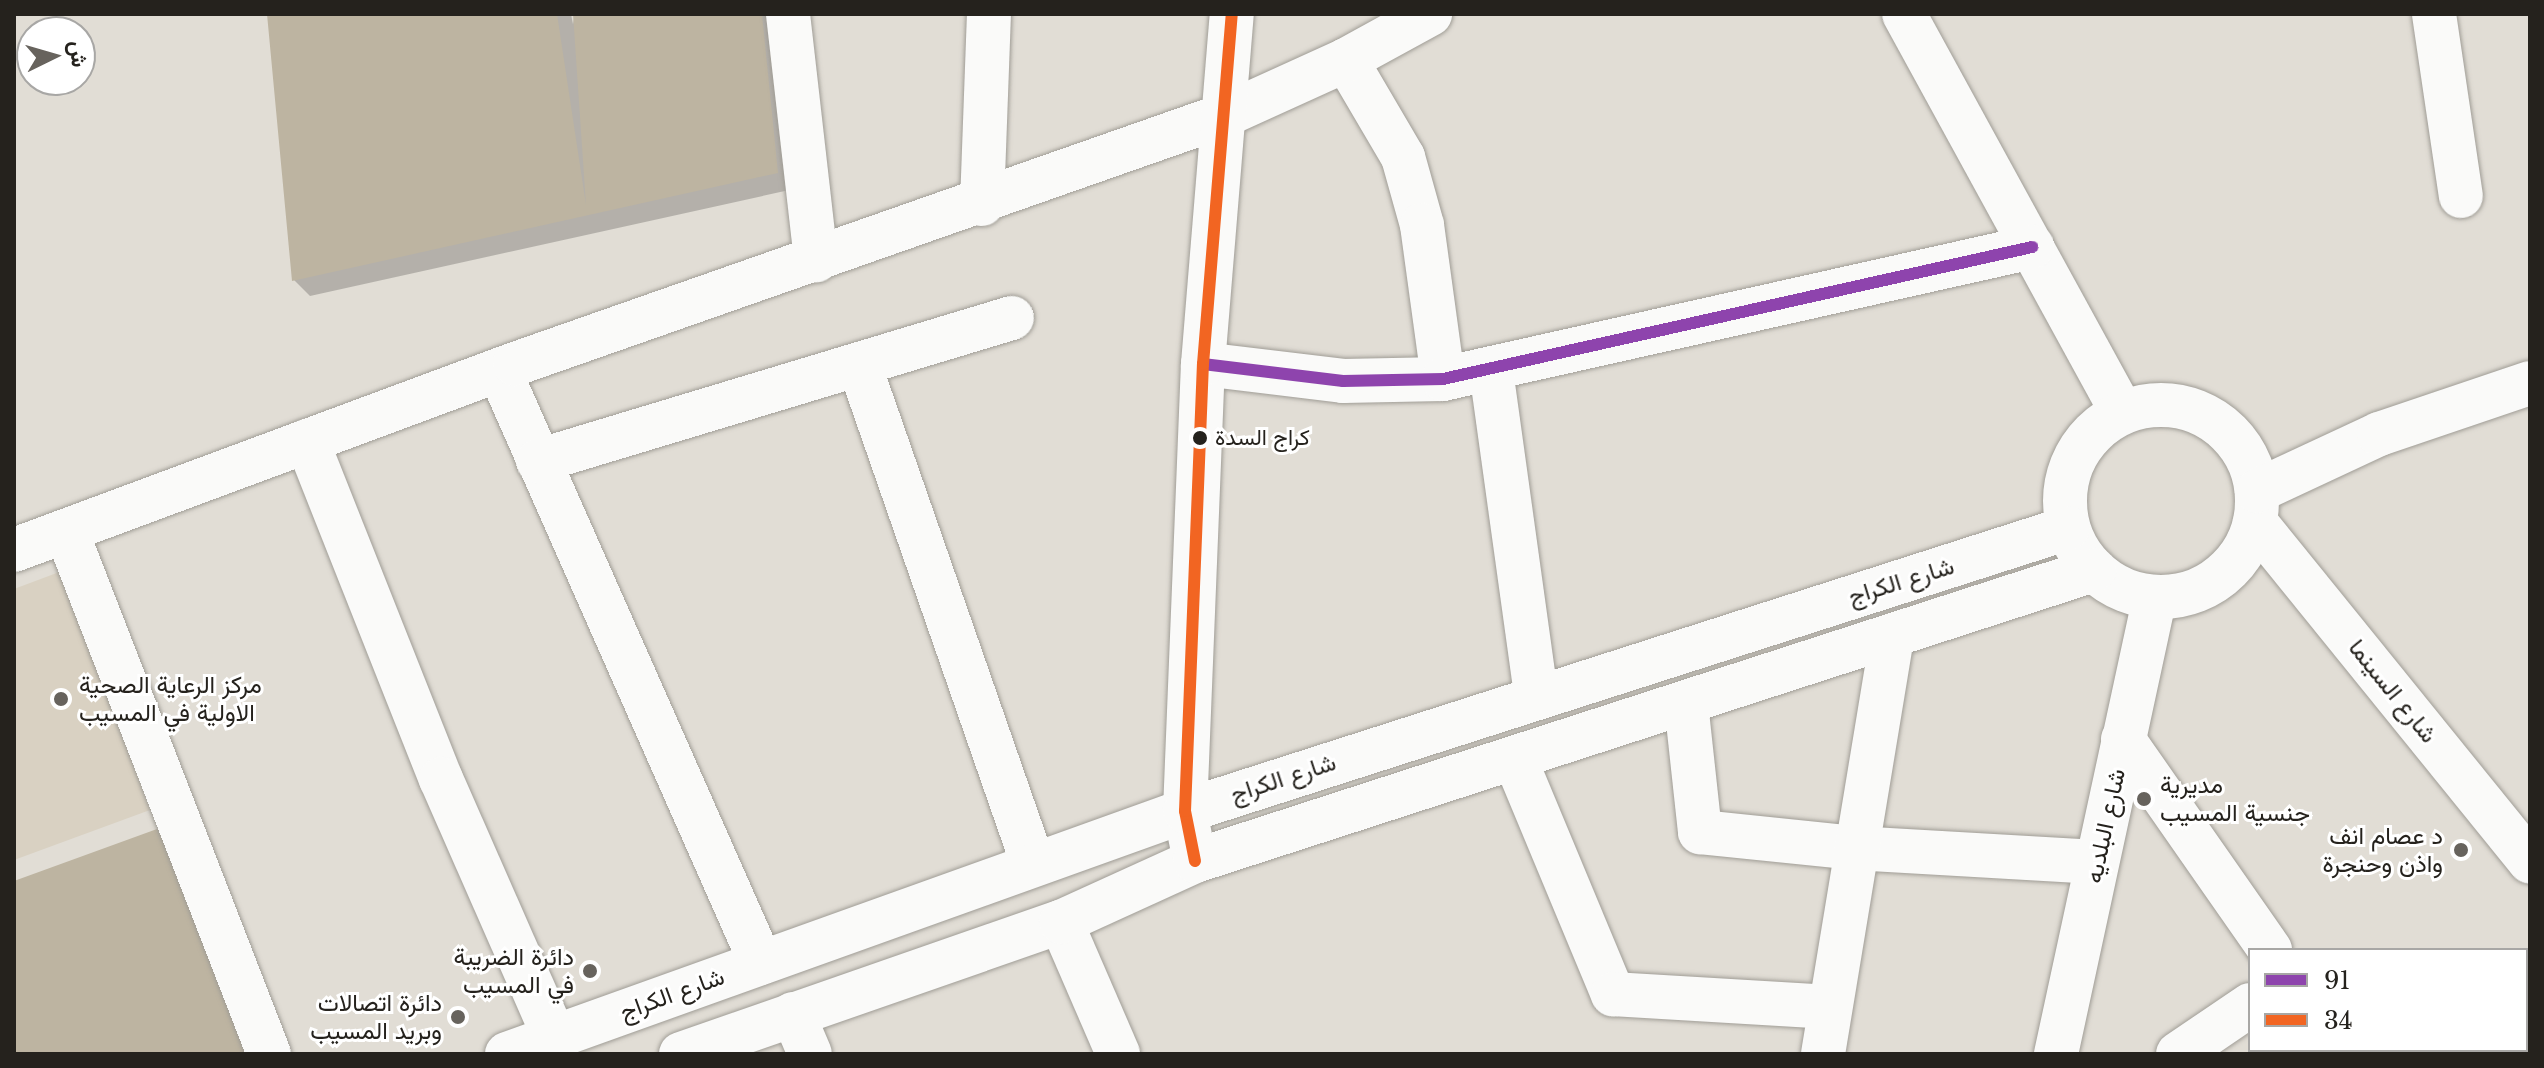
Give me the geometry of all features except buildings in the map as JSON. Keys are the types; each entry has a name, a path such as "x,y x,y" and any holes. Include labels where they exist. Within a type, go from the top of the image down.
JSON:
{"street":[{"path":"788,14 816,260"},
{"path":"982,204 989,14"},
{"path":"1195,861 1185,811 1203,364 1232,14"},
{"path":"14,550 67,533 499,370 982,204 1225,115 1346,60 1430,14"},
{"path":"1904,14 2122,412"},
{"path":"2434,14 2461,196"},
{"path":"1346,60 1403,157 1422,225 1443,379"},
{"path":"1203,364 1343,381 1443,379 2032,247"},
{"path":"538,461 1012,318"},
{"path":"859,364 1033,864"},
{"path":"499,370 761,963"},
{"path":"1491,370 1536,696"},
{"path":"2256,506 2379,434 2529,387"},
{"path":"2158,404 2204,415 2225,428 2247,456 2256,506 2244,551 2224,574 2192,592 2155,598 2133,594 2094,570 2068,528 2065,493 2074,460 2094,431 2122,412 2158,404"},
{"path":"307,441 441,779 554,1036"},
{"name":"شارع السينما","path":"2256,506 2530,861"},
{"name":"شارع الكراج","path":"507,1054 1185,811 2068,528"},
{"path":"67,533 269,1054"},
{"name":"شارع الكراج","path":"681,1054 1061,922 1195,861 2094,570"},
{"name":"شارع البلديه","path":"2056,1054 2155,598"},
{"path":"1823,1054 1854,848 1892,636"},
{"path":"1686,703 1700,832 1854,848 2097,862"},
{"path":"2123,739 2269,948"},
{"path":"1515,759 1613,994 1830,1007"},
{"path":"1061,922 1118,1054"},
{"path":"2178,1054 2248,1006"},
{"path":"793,1014 810,1054"}],"shaded area":[{"name":"مركز الرعاية الصحية الاولية في المسيب","path":"62,571 150,810 14,860 14,589"}],"transit line":[{"name":"34","path":"1195,861 1185,811 1203,364 1232,14"},
{"name":"91","path":"1203,364 1343,381 1443,379 2032,247"}],"place":[{"name":"كراج السدة","path":"1200,438"},
{"name":"مركز الرعاية الصحية الاولية في المسيب","path":"61,699"},
{"name":"مديرية جنسية المسيب","path":"2144,799"},
{"name":"د عصام انف واذن وحنجرة","path":"2461,850"},
{"name":"دائرة الضريبة في المسيب","path":"590,971"},
{"name":"دائرة اتصالات وبريد المسيب","path":"458,1017"}]}
